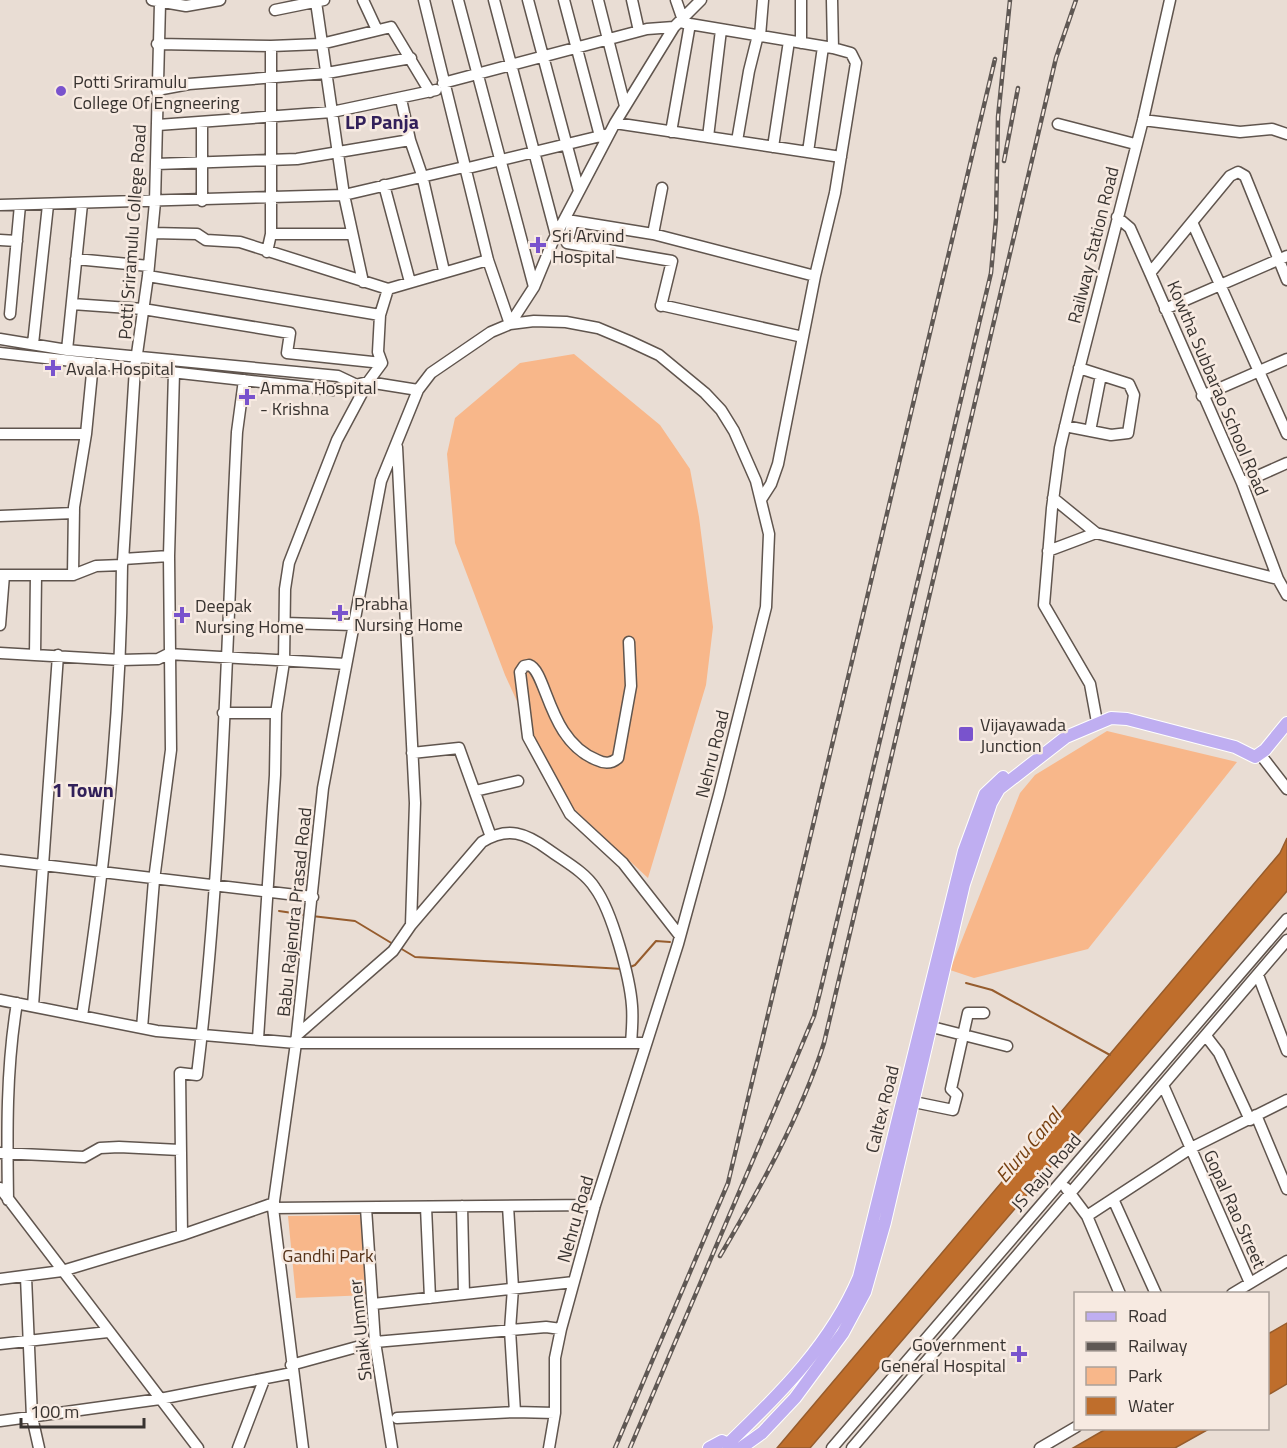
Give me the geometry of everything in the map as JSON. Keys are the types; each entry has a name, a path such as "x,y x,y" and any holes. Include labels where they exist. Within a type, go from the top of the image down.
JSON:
{"main road":[{"name":"Caltex Road","path":"735,1446 755,1439 783,1411 854,1316 865,1292 885,1222 964,884 992,803 1004,785 1020,775 1066,737 1111,718 1127,720 1246,751 1255,757 1260,754"},
{"path":"1260,754 1287,723"},
{"name":"Caltex Road","path":"735,1446 782,1392 832,1328 859,1277 964,851 985,794 1006,775 1026,768"},
{"path":"709,1448 722,1441 735,1446"}],"street":[{"path":"156,1 186,6 220,0"},
{"path":"363,0 377,30"},
{"path":"424,0 488,260 510,324"},
{"path":"458,0 534,287"},
{"path":"494,0 556,235"},
{"path":"528,0 579,191"},
{"path":"564,0 576,47 605,135"},
{"path":"598,0 625,106"},
{"path":"632,0 639,31"},
{"path":"671,132 682,24 676,0"},
{"path":"510,324 534,287 556,235 605,135 701,0"},
{"path":"737,141 749,71 759,35 763,0"},
{"path":"801,0 801,43"},
{"path":"808,152 828,48 832,0"},
{"name":"Railway Station Road","path":"1097,722 1090,684 1044,605 1053,498 1065,426 1135,144 1143,120 1170,0"},
{"name":"Potti Sriramulu College Road","path":"82,1016 103,874 121,660 122,562 135,368 139,356 155,202 158,125 156,1"},
{"path":"275,10 320,1 322,43 344,195 363,282"},
{"path":"158,125 332,112 401,99 430,92 478,73 511,64 639,31 682,24 759,35 851,53 856,63 841,157 778,464 771,484 762,498"},
{"path":"157,44 271,46 322,43 391,27 430,92"},
{"path":"708,137 721,30"},
{"path":"773,147 789,41"},
{"path":"267,252 271,234 271,46"},
{"path":"157,90 189,84 327,73 411,58"},
{"path":"401,99 410,140 422,175 444,271"},
{"path":"1143,120 1240,132 1266,129 1287,134"},
{"path":"202,123 202,201"},
{"path":"615,123 841,157"},
{"path":"1058,123 1135,144"},
{"path":"0,205 202,201 344,195 422,175 501,160 605,135"},
{"path":"156,164 270,160 338,153 410,140"},
{"name":"Kowtha Subbarao School Road","path":"1150,273 1230,176 1238,172 1245,176 1283,258"},
{"path":"384,186 410,282"},
{"path":"653,234 662,188"},
{"path":"67,350 82,204"},
{"path":"10,314 20,205"},
{"path":"33,344 48,205"},
{"name":"Kowtha Subbarao School Road","path":"1117,217 1130,228 1242,483 1278,579"},
{"path":"803,337 661,305 672,261 567,243 573,221 653,234 815,276"},
{"path":"1191,222 1287,434"},
{"path":"152,233 196,234 206,240 240,242 388,289 488,260"},
{"path":"271,234 352,234"},
{"path":"0,240 17,241"},
{"path":"1165,309 1283,258 1287,280"},
{"path":"76,259 380,315"},
{"path":"381,363 378,352 380,315 388,289"},
{"path":"72,304 143,309 290,333 286,353 381,363"},
{"name":"Nehru Road","path":"418,390 432,373 456,354 491,332 510,324 566,322 598,328 659,356 721,410 734,430 762,498 769,534 766,607 680,936 595,1205 561,1329 555,1358 555,1413 549,1448"},
{"path":"0,339 67,350 338,376 362,383 418,390"},
{"path":"0,353 333,390 362,383"},
{"path":"1202,396 1287,359"},
{"path":"73,574 74,513 86,435 93,363"},
{"path":"258,1039 276,775 276,714 284,662 284,623 289,563 323,472 362,383 381,363"},
{"path":"1065,426 1111,435 1128,433 1134,395 1129,384 1079,368"},
{"path":"142,1028 154,880 171,750 168,654 174,372"},
{"path":"1090,430 1101,375"},
{"path":"182,1235 180,1073 197,1075 202,1036 213,887 237,432 244,380"},
{"name":"Babu Rajendra Prasad Road","path":"303,1448 273,1206 297,1039 323,788 381,481 418,390"},
{"path":"0,434 86,435"},
{"path":"396,440 415,803 411,925"},
{"path":"1242,483 1287,463"},
{"path":"1053,498 1096,533 1278,579 1287,595"},
{"path":"0,516 74,513"},
{"path":"1048,551 1096,533"},
{"path":"0,625 1,574 73,574 96,566 169,556"},
{"path":"35,655 36,575"},
{"path":"284,623 354,625"},
{"path":"629,642 631,686 618,758 613,762 603,763 585,756 573,745 554,717 537,670 529,665 524,666 520,672 526,731 570,814 622,863 680,936"},
{"path":"0,653 121,660 158,659 168,654 346,664"},
{"path":"33,1006 45,867 58,655"},
{"path":"223,713 276,714"},
{"path":"412,753 459,748 491,837"},
{"path":"1260,754 1287,789"},
{"path":"475,791 518,781"},
{"path":"297,1039 393,951 411,925 482,842 491,837 522,833 538,842 594,885 612,926 623,966 632,1005 632,1043"},
{"path":"0,861 313,897"},
{"name":"JS Raju Road","path":"832,1448 1287,919"},
{"name":"JS Raju Road","path":"852,1448 1287,940"},
{"path":"1258,975 1287,1051"},
{"path":"0,1000 142,1028 202,1036 258,1039 645,1043"},
{"path":"9,1200 4,1153 16,1003"},
{"path":"914,1102 953,1110 957,1095 951,1089 969,1012 984,1013"},
{"path":"932,1027 1007,1046"},
{"path":"1206,1036 1219,1053 1287,1189"},
{"name":"Gopal Rao Street","path":"1163,1085 1250,1282"},
{"path":"1087,1216 1191,1148 1287,1100"},
{"path":"4,1153 84,1157 100,1148 180,1150"},
{"path":"1060,1181 1087,1216 1120,1292"},
{"path":"0,1188 198,1448"},
{"path":"1113,1199 1156,1292"},
{"path":"0,1279 62,1271 273,1206 366,1208 595,1205"},
{"path":"462,1206 464,1294"},
{"path":"508,1206 513,1288 510,1330 515,1412"},
{"path":"426,1207 430,1298"},
{"name":"Shaik Ummer","path":"366,1208 375,1342 392,1448"},
{"path":"1234,1292 1287,1262"},
{"path":"26,1277 32,1417 39,1448"},
{"path":"373,1304 574,1282"},
{"path":"0,1420 160,1400 264,1380 375,1342 546,1327 561,1329"},
{"path":"0,1344 108,1332"},
{"path":"238,1448 264,1380"},
{"path":"397,1418 515,1412 555,1413"},
{"path":"1040,1448 1074,1428"}],"green space":[{"path":"574,354 660,425 690,469 699,517 713,627 706,685 648,878 560,796 505,675 455,543 447,454 455,418 520,363"},
{"path":"1107,731 1237,762 1088,949 974,978 950,970 1020,793 1035,775"},
{"name":"Gandhi Park","path":"361,1215 369,1295 296,1298 288,1216"}],"water":[{"path":"1287,838 1287,891 810,1448 777,1448 1280,853"},
{"path":"1287,1323 1287,1384 1269,1394 1269,1333"},
{"path":"1104,1430 1207,1430 1175,1448 1073,1448"}],"waterway":[{"path":"279,911 306,915"},
{"path":"312,916 355,921 393,944"},
{"path":"628,968 635,965 656,941 670,942"},
{"path":"400,948 415,957 623,969"},
{"path":"966,983 992,990 1110,1055"}],"railway":[{"path":"630,1448 814,1016 991,273 996,219 998,117 1010,0"},
{"path":"720,1256 791,1125 824,1043 1056,58 1076,0"},
{"path":"615,1448 728,1183 995,59"},
{"path":"1004,161 1018,88"}],"place":[{"name":"Potti Sriramulu College Of Engneering","path":"61,91"},
{"name":"Sri Arvind Hospital","path":"538,245"},
{"name":"Avala Hospital","path":"53,368"},
{"name":"Amma Hospital - Krishna","path":"247,397"},
{"name":"Prabha Nursing Home","path":"340,613"},
{"name":"Deepak Nursing Home","path":"182,615"},
{"name":"Vijayawada Junction","path":"966,734"},
{"name":"Government General Hospital","path":"1019,1354"}],"district":[{"name":"LP Panja","path":"382,121"},
{"name":"1 Town","path":"83,789"}],"water label":[{"name":"Eluru Canal","path":"1028,1145"}]}
